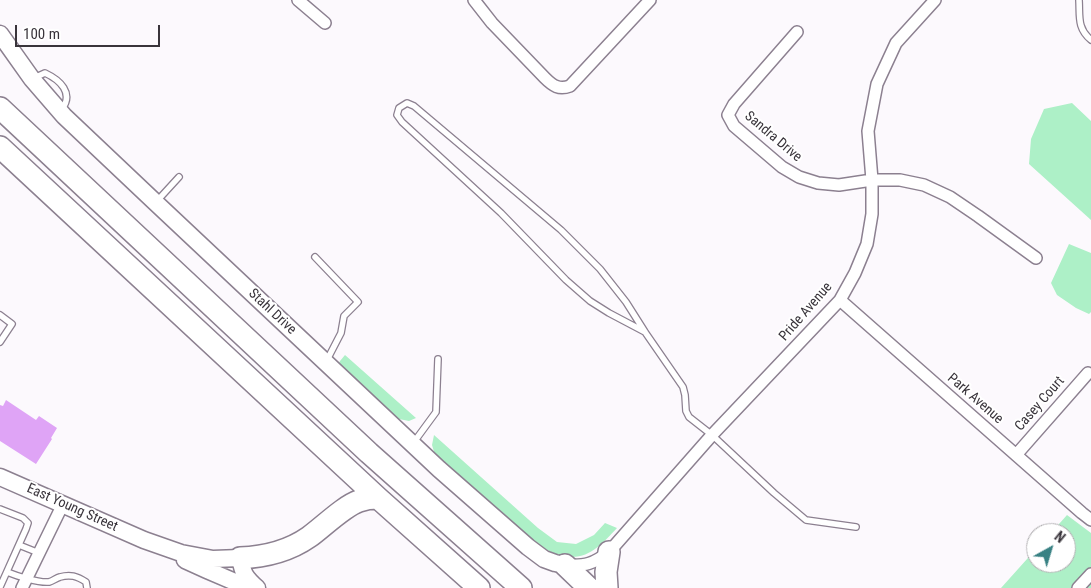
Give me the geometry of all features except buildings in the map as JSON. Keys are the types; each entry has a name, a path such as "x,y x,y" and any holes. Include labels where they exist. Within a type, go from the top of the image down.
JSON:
{"highway":[{"path":"0,108 370,453 521,588"},
{"path":"0,147 378,498 479,588"},
{"path":"240,558 262,556 297,544 358,501 378,498"},
{"path":"607,588 606,572 609,552"},
{"path":"565,565 589,588"}],"main road":[{"name":"Stahl Drive","path":"0,34 32,79 60,112 412,444 528,547 544,559 555,564 565,565"},
{"name":"East Young Street","path":"0,477 246,587"},
{"name":"East Young Street","path":"144,540 189,555 214,559 240,558"},
{"path":"240,558 246,578 246,587"}],"street":[{"path":"298,0 325,23"},
{"path":"474,0 492,24 552,85 558,88 565,88 570,86 650,0"},
{"name":"Pride Avenue","path":"565,565 588,565 609,552 712,435 840,300 855,273 867,244 872,214 872,180 868,131 877,84 896,43 935,0"},
{"name":"Sandra Drive","path":"798,32 734,104 728,115 734,126 782,167 799,177 818,183 839,185 872,180 900,180 924,185 950,197 1036,258"},
{"name":"Park Avenue","path":"840,300 1091,520"},
{"name":"Casey Court","path":"1016,455 1088,373"},
{"path":"24,584 62,504"},
{"path":"1078,588 1091,574"}],"lane":[{"path":"1079,0 1080,26 1091,40"},
{"path":"645,332 590,301 566,280 501,213 402,122 397,115 399,108 407,103 414,106 560,230 600,269 626,302 683,387 686,411 689,416 806,520 856,527"},
{"path":"156,203 178,177"},
{"path":"316,257 358,302 344,316 341,333 326,362"},
{"path":"0,315 12,324 0,342"},
{"path":"412,444 436,412 438,359"},
{"path":"0,509 23,518 28,523 0,587"},
{"path":"19,545 38,553"},
{"path":"7,572 24,584 49,582 59,577 70,575 86,582 87,588"}],"green space":[{"path":"1072,103 1091,121 1091,220 1029,164 1031,139 1044,109"},
{"path":"1069,244 1091,253 1091,312 1089,314 1057,295 1051,283"},
{"path":"345,355 416,418 409,421 399,419 337,367"},
{"path":"434,435 538,528 557,542 576,544 594,535 605,523 617,528 599,546 578,557 557,554 541,547 435,455 432,445"},
{"path":"1067,515 1091,533 1091,588 1001,588 1026,560 1026,573 1076,573 1076,523 1060,523"}]}
